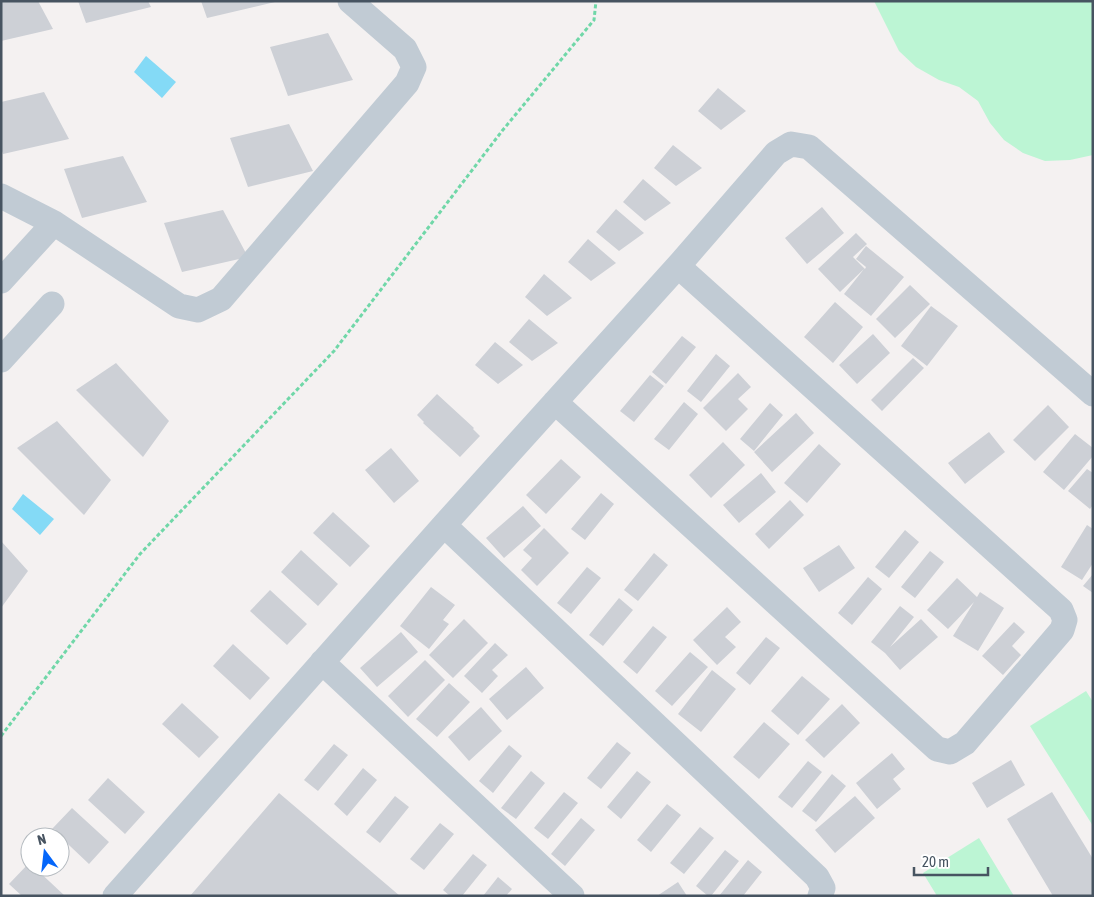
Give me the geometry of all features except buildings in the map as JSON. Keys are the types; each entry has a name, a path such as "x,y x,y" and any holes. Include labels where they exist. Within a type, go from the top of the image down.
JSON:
{"street":[{"path":"1,196 54,223 178,306 198,310 221,300 408,84 414,67 405,49 350,1"},
{"path":"115,896 444,525 678,266 776,153 791,144 809,148 1093,394"},
{"path":"1,281 54,223"},
{"path":"555,402 937,749 950,752 965,743 1062,630 1065,620 1061,610 678,266"},
{"path":"1,360 52,304"},
{"path":"444,525 816,877 823,888 820,896"},
{"path":"322,662 572,896"}],"path":[{"path":"1,736 140,554 334,351 502,131 594,20 596,1"}],"green space":[{"path":"874,1 1093,1 1093,155 1070,160 1045,161 1023,153 1004,140 990,123 978,101 959,87 939,80 916,67 899,51"},
{"path":"1086,691 1093,702 1093,826 1030,726"},
{"path":"979,838 1014,896 937,896 923,873"}],"water":[{"path":"146,56 176,82 162,98 134,72"},
{"path":"23,494 54,519 40,535 12,509"}]}
